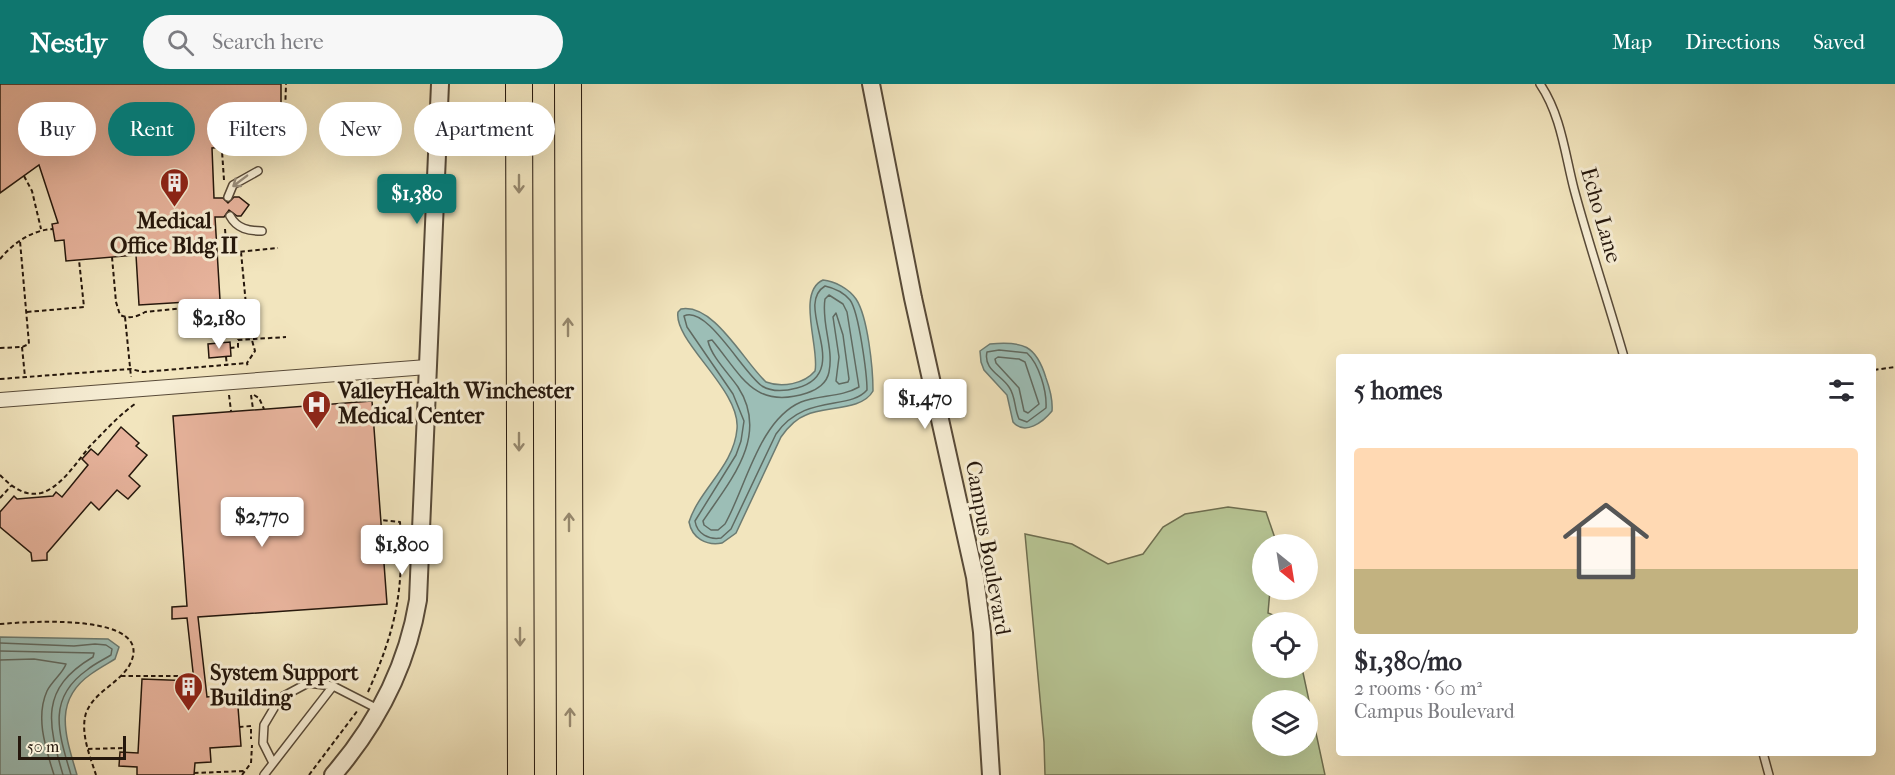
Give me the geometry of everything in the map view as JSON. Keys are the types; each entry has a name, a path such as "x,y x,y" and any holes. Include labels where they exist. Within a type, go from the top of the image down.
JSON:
{"highway":[{"path":"519,84 521,775"},
{"path":"567,84 570,775"}],"street":[{"path":"333,775 381,711 408,648 418,600 440,84"},
{"name":"Campus Boulevard","path":"871,84 911,289 975,577 982,632 991,775"},
{"path":"0,400 427,367"}],"lane":[{"name":"Echo Lane","path":"1540,84 1553,108 1560,130 1574,190 1623,354"},
{"path":"228,197 232,186 258,171"},
{"path":"230,216 237,225 245,229 262,231"},
{"path":"273,763 263,743 264,725 280,698 308,682 333,686 381,711"},
{"path":"264,775 333,686"},
{"path":"1764,756 1769,775"}],"path":[{"path":"224,182 222,151 279,148 285,113 286,84"},
{"path":"24,176 32,190 41,229"},
{"path":"225,226 227,253 278,249"},
{"path":"0,259 10,247 41,229 53,229"},
{"path":"0,348 22,347 29,344 20,241"},
{"path":"0,379 131,369 143,372 247,363 255,351 248,326 241,252"},
{"path":"112,257 117,309 120,315 125,318 138,317 145,312 194,307"},
{"path":"27,312 84,308 79,260"},
{"path":"125,318 131,369"},
{"path":"230,348 238,347 238,340 286,337"},
{"path":"22,347 25,378"},
{"path":"1876,370 1895,367"},
{"path":"253,409 250,394 259,398 264,409"},
{"path":"229,396 231,411"},
{"path":"0,475 11,486 34,494 42,492 58,483 116,418 135,404"},
{"path":"0,498 11,486"},
{"path":"309,775 354,717 389,642 401,589 400,522 381,520"},
{"path":"0,624 48,621 114,629 127,638 132,650 129,665 121,676 91,704 84,724 96,775"},
{"path":"121,676 193,676"},
{"path":"239,728 251,726 251,763 242,775"},
{"path":"88,748 123,748"},
{"path":"194,773 245,771"}],"green space":[{"path":"1228,507 1266,512 1274,534 1252,534 1252,600 1269,600 1268,612 1252,612 1252,678 1304,678 1307,690 1252,690 1252,756 1318,756 1318,742 1325,775 1045,775 1025,534 1072,544 1108,564 1143,554 1163,527 1185,514"}],"water":[{"path":"823,280 846,289 853,295 860,307 869,344 873,391 861,402 814,412 792,424 781,437 736,533 722,543 705,542 693,532 689,522 700,499 730,455 737,429 735,414 729,398 686,337 679,324 678,312 681,309 693,310 717,324 766,382 779,385 792,384 805,379 815,371 811,296 815,286"},
{"path":"990,344 1020,345 1033,352 1038,358 1049,386 1052,411 1034,426 1023,428 1013,422 1007,395 984,370 980,351"},
{"path":"0,637 108,639 119,647 115,659 79,685 71,696 67,708 66,733 77,775 0,775"}],"building":[{"path":"0,84 281,84 281,102 207,102 207,156 212,156 214,198 223,198 228,203 234,197 239,197 249,205 241,216 229,210 224,217 215,217 220,300 139,305 136,255 66,261 64,240 55,241 52,224 58,223 39,165 0,193"},
{"path":"230,342 231,356 209,358 208,344"},
{"path":"372,401 387,604 198,617 207,697 237,694 241,746 210,748 211,762 195,763 194,775 137,775 137,767 119,766 120,752 138,753 142,679 194,681 187,618 172,619 172,607 187,606 173,416"},
{"path":"121,427 139,443 136,446 147,455 129,476 140,486 128,499 117,490 99,510 91,502 47,553 47,560 32,561 31,553 0,527 0,512 14,496 17,499 53,496 56,492 62,497 88,465 82,459 91,449 98,455"}],"place":[{"name":"Medical Office Bldg II","path":"174,208"},
{"name":"ValleyHealth Winchester Medical Center","path":"317,430"},
{"name":"System Support Building","path":"189,712"}]}
